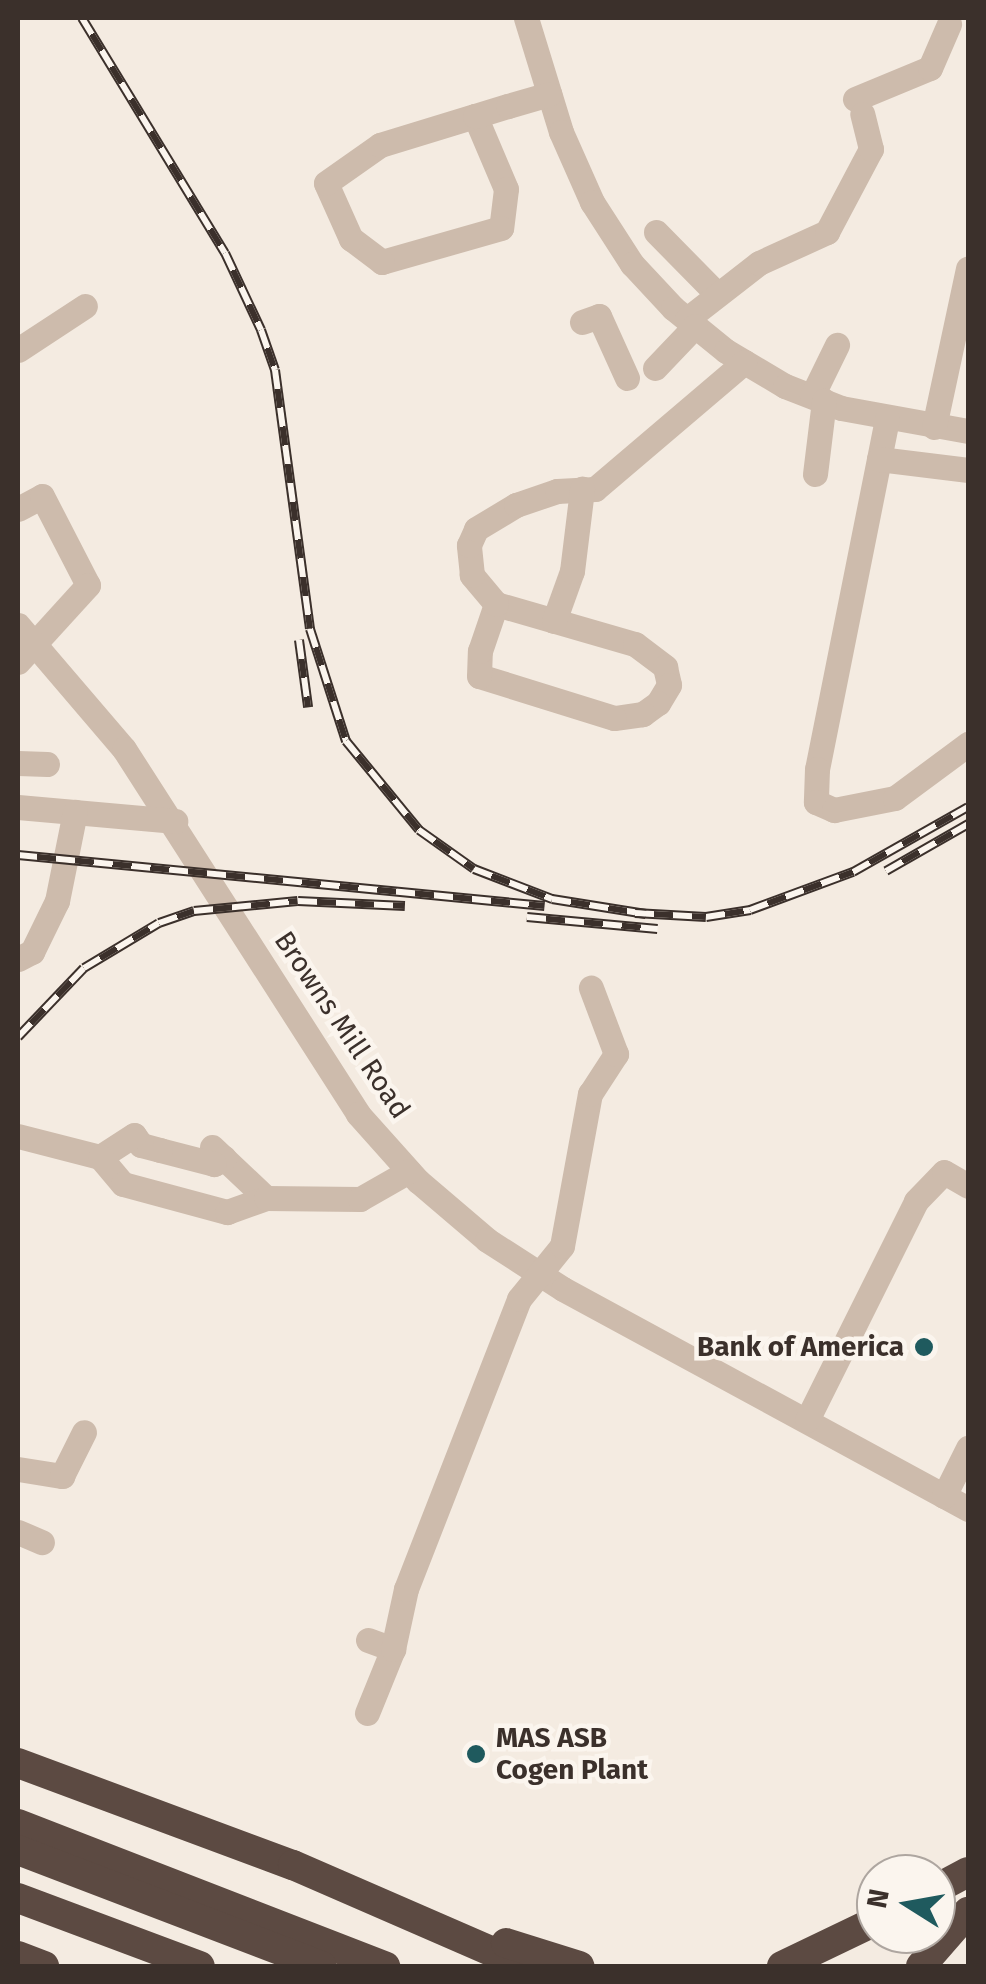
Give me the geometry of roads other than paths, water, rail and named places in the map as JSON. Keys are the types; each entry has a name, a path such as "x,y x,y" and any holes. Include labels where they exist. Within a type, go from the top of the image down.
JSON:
{"highway":[{"path":"18,1762 408,1912 579,1966"},
{"path":"18,1824 385,1966"},
{"path":"18,1850 322,1966"},
{"path":"18,1898 200,1966"},
{"path":"408,1912 524,1966"},
{"path":"922,1966 968,1912"},
{"path":"782,1966 856,1931"},
{"path":"18,1956 44,1966"}],"street":[{"path":"526,18 549,94 592,202 632,264 691,322 744,362 818,399 888,419 968,431"},
{"path":"655,368 716,293 758,264 828,232 871,148 858,107 930,68 949,24"},
{"path":"475,116 506,189 500,228 382,262 351,239 326,183 380,145 475,116 549,94"},
{"path":"656,232 716,293"},
{"path":"934,427 959,356 968,270"},
{"path":"18,350 85,306"},
{"path":"582,322 598,316 627,378"},
{"path":"814,474 818,399 837,345"},
{"path":"496,604 477,666 488,683 614,718 643,714 658,703 669,684 657,658 635,644 496,604 472,575 468,545 476,529 516,506 595,488 629,464 744,362"},
{"path":"888,419 814,796 819,806 834,810 895,798 968,744"},
{"path":"879,459 968,470"},
{"path":"554,620 572,571 582,489"},
{"path":"18,509 42,496 88,585 70,599 28,654"},
{"name":"Browns Mill Road","path":"18,625 28,654 175,821 358,1114 409,1171 487,1240 536,1272 968,1509"},
{"path":"18,763 47,764"},
{"path":"18,806 175,821"},
{"path":"18,958 32,952 56,901 74,812"},
{"path":"367,1713 393,1649 414,1539 512,1316 536,1272 562,1246 590,1094 616,1054 592,988"},
{"path":"100,1157 134,1135 164,1134 218,1149 266,1198"},
{"path":"18,1136 100,1157 123,1184 227,1212 266,1198 360,1199 409,1171"},
{"path":"807,1420 916,1201 944,1172 968,1186"},
{"path":"18,1468 62,1476 84,1432"},
{"path":"944,1496 968,1448"},
{"path":"18,1532 42,1542"},
{"path":"368,1640 393,1649"}],"railway":[{"path":"82,18 225,253 261,330 275,370 310,629 346,741 419,830 474,869 552,899 646,914"},
{"path":"299,640 308,707"},
{"path":"635,913 706,917 750,910 853,872 968,807"},
{"path":"886,871 968,824"},
{"path":"18,855 545,906"},
{"path":"18,1037 84,968 159,923 194,911 298,901 405,906"},
{"path":"527,917 657,929"}],"place":[{"name":"Bank of America","path":"924,1347"},
{"name":"MAS ASB Cogen Plant","path":"476,1754"}]}
